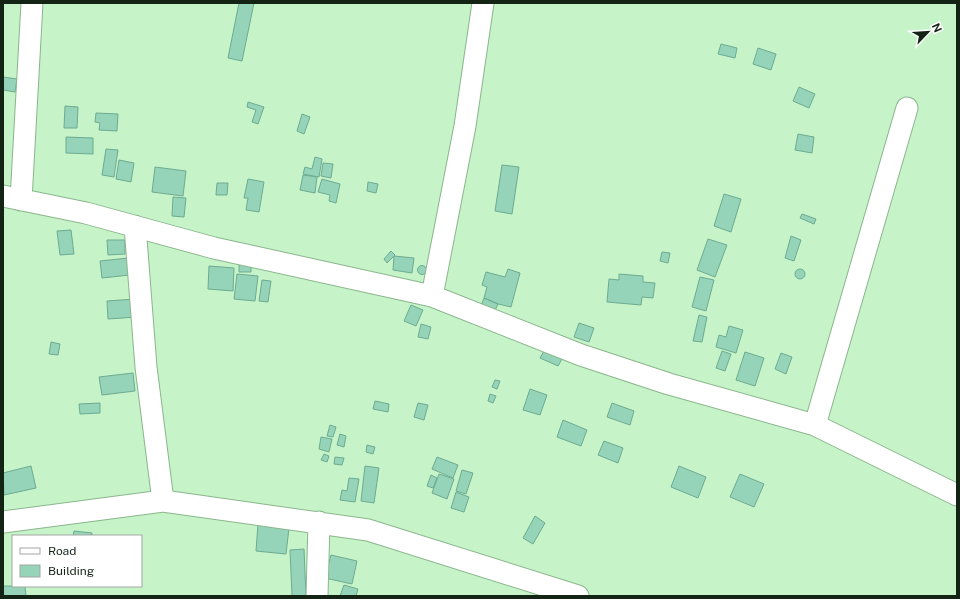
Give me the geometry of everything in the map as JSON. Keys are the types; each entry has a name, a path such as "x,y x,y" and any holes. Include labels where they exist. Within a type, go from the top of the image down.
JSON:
{"street":[{"path":"32,3 12,198 86,213 214,248 432,296 596,360 669,384 815,425 957,495"},
{"path":"432,296 465,126 483,3"},
{"path":"815,425 907,108"},
{"path":"134,226 146,367 163,501"},
{"path":"3,522 163,501 368,530 578,596"},
{"path":"316,596 319,522"}],"building":[{"path":"239,3 254,3 242,61 228,58"},
{"path":"721,44 737,48 735,58 718,54"},
{"path":"758,48 776,54 771,70 753,64"},
{"path":"3,77 17,79 15,92 3,90"},
{"path":"799,87 815,94 809,108 793,101"},
{"path":"248,102 264,107 258,124 252,122 256,110 247,107"},
{"path":"65,106 78,107 77,128 64,128"},
{"path":"96,113 118,114 117,131 99,130 100,123 95,122"},
{"path":"302,114 310,117 304,134 297,131"},
{"path":"798,134 814,137 812,153 795,150"},
{"path":"66,137 93,138 93,154 66,153"},
{"path":"106,149 118,150 114,177 102,175"},
{"path":"315,157 322,159 319,177 303,174 305,167 312,169"},
{"path":"119,160 134,163 131,182 116,179"},
{"path":"323,163 333,164 331,178 321,176"},
{"path":"502,165 519,167 512,214 495,211"},
{"path":"155,167 186,171 183,196 152,192"},
{"path":"303,175 317,177 315,193 300,190"},
{"path":"248,179 264,182 259,212 246,210 248,198 244,198"},
{"path":"322,179 340,184 336,203 329,201 330,195 318,192"},
{"path":"368,182 378,184 376,193 367,191"},
{"path":"217,183 228,183 227,195 216,195"},
{"path":"724,194 741,199 731,232 714,226"},
{"path":"173,197 186,198 184,217 172,216"},
{"path":"802,214 816,219 814,224 800,218"},
{"path":"71,230 74,254 60,255 57,231"},
{"path":"791,236 801,240 794,261 785,258"},
{"path":"708,239 727,245 715,277 697,270"},
{"path":"107,240 125,240 125,254 108,255"},
{"path":"391,251 395,255 387,263 384,259"},
{"path":"662,252 670,253 668,263 660,261"},
{"path":"394,256 414,258 412,273 393,270"},
{"path":"128,258 130,275 102,278 100,261"},
{"path":"239,263 251,264 251,272 239,272"},
{"path":"209,266 234,268 233,291 208,289"},
{"path":"420,266 424,266 426,270 424,274 420,274 418,272 418,268"},
{"path":"508,269 520,273 511,307 498,304 484,298 487,287 482,285 486,272 505,277"},
{"path":"798,269 802,269 804,270 804,278 798,279 795,276 795,272"},
{"path":"237,274 258,276 255,301 234,299"},
{"path":"619,274 643,276 643,282 655,283 653,298 642,297 641,305 607,302 609,279 619,280"},
{"path":"700,277 714,280 706,311 692,307"},
{"path":"262,280 271,281 268,302 259,301"},
{"path":"484,298 498,304 491,319 478,313"},
{"path":"135,299 137,317 108,319 107,301"},
{"path":"411,305 423,310 416,326 404,321"},
{"path":"699,315 707,317 702,342 693,341"},
{"path":"579,323 594,328 589,342 574,337"},
{"path":"421,324 431,327 428,339 418,337"},
{"path":"729,326 743,330 736,353 716,347 719,335 726,337"},
{"path":"51,342 60,344 58,355 49,354"},
{"path":"545,349 563,357 558,366 540,358"},
{"path":"722,351 731,354 725,371 716,368"},
{"path":"745,352 764,358 755,386 736,380"},
{"path":"781,353 792,357 786,374 775,369"},
{"path":"133,373 135,391 102,395 99,377"},
{"path":"495,380 500,381 497,389 492,387"},
{"path":"530,389 547,395 540,415 523,410"},
{"path":"490,394 496,396 493,403 488,401"},
{"path":"375,401 389,404 388,412 373,409"},
{"path":"100,403 100,413 80,414 79,404"},
{"path":"418,403 428,405 424,420 414,417"},
{"path":"612,403 634,411 630,425 607,417"},
{"path":"563,420 587,430 581,446 557,437"},
{"path":"330,425 336,427 333,437 327,436"},
{"path":"340,434 346,436 344,447 337,445"},
{"path":"321,437 332,439 329,452 319,449"},
{"path":"604,441 623,448 618,463 598,455"},
{"path":"367,445 375,447 373,454 366,452"},
{"path":"324,454 329,456 327,462 321,460"},
{"path":"335,457 344,458 342,465 334,464"},
{"path":"437,457 458,465 453,478 432,469"},
{"path":"31,466 36,488 4,495 3,473"},
{"path":"365,466 379,468 374,503 361,501"},
{"path":"679,466 706,477 698,498 671,487"},
{"path":"462,470 473,473 466,494 456,491"},
{"path":"439,474 454,479 447,499 432,493"},
{"path":"740,474 764,484 754,507 730,497"},
{"path":"431,475 437,478 433,488 427,486"},
{"path":"349,478 359,479 355,502 340,500 342,490 347,491"},
{"path":"456,492 469,497 464,512 451,508"},
{"path":"535,516 545,523 533,544 523,538"},
{"path":"258,524 289,528 286,554 256,551"},
{"path":"74,531 92,533 92,535 73,535"},
{"path":"304,549 306,596 292,596 290,550"},
{"path":"331,555 357,561 352,584 325,578"},
{"path":"344,585 358,589 356,596 340,596"},
{"path":"3,586 25,587 26,596 3,596"}]}
